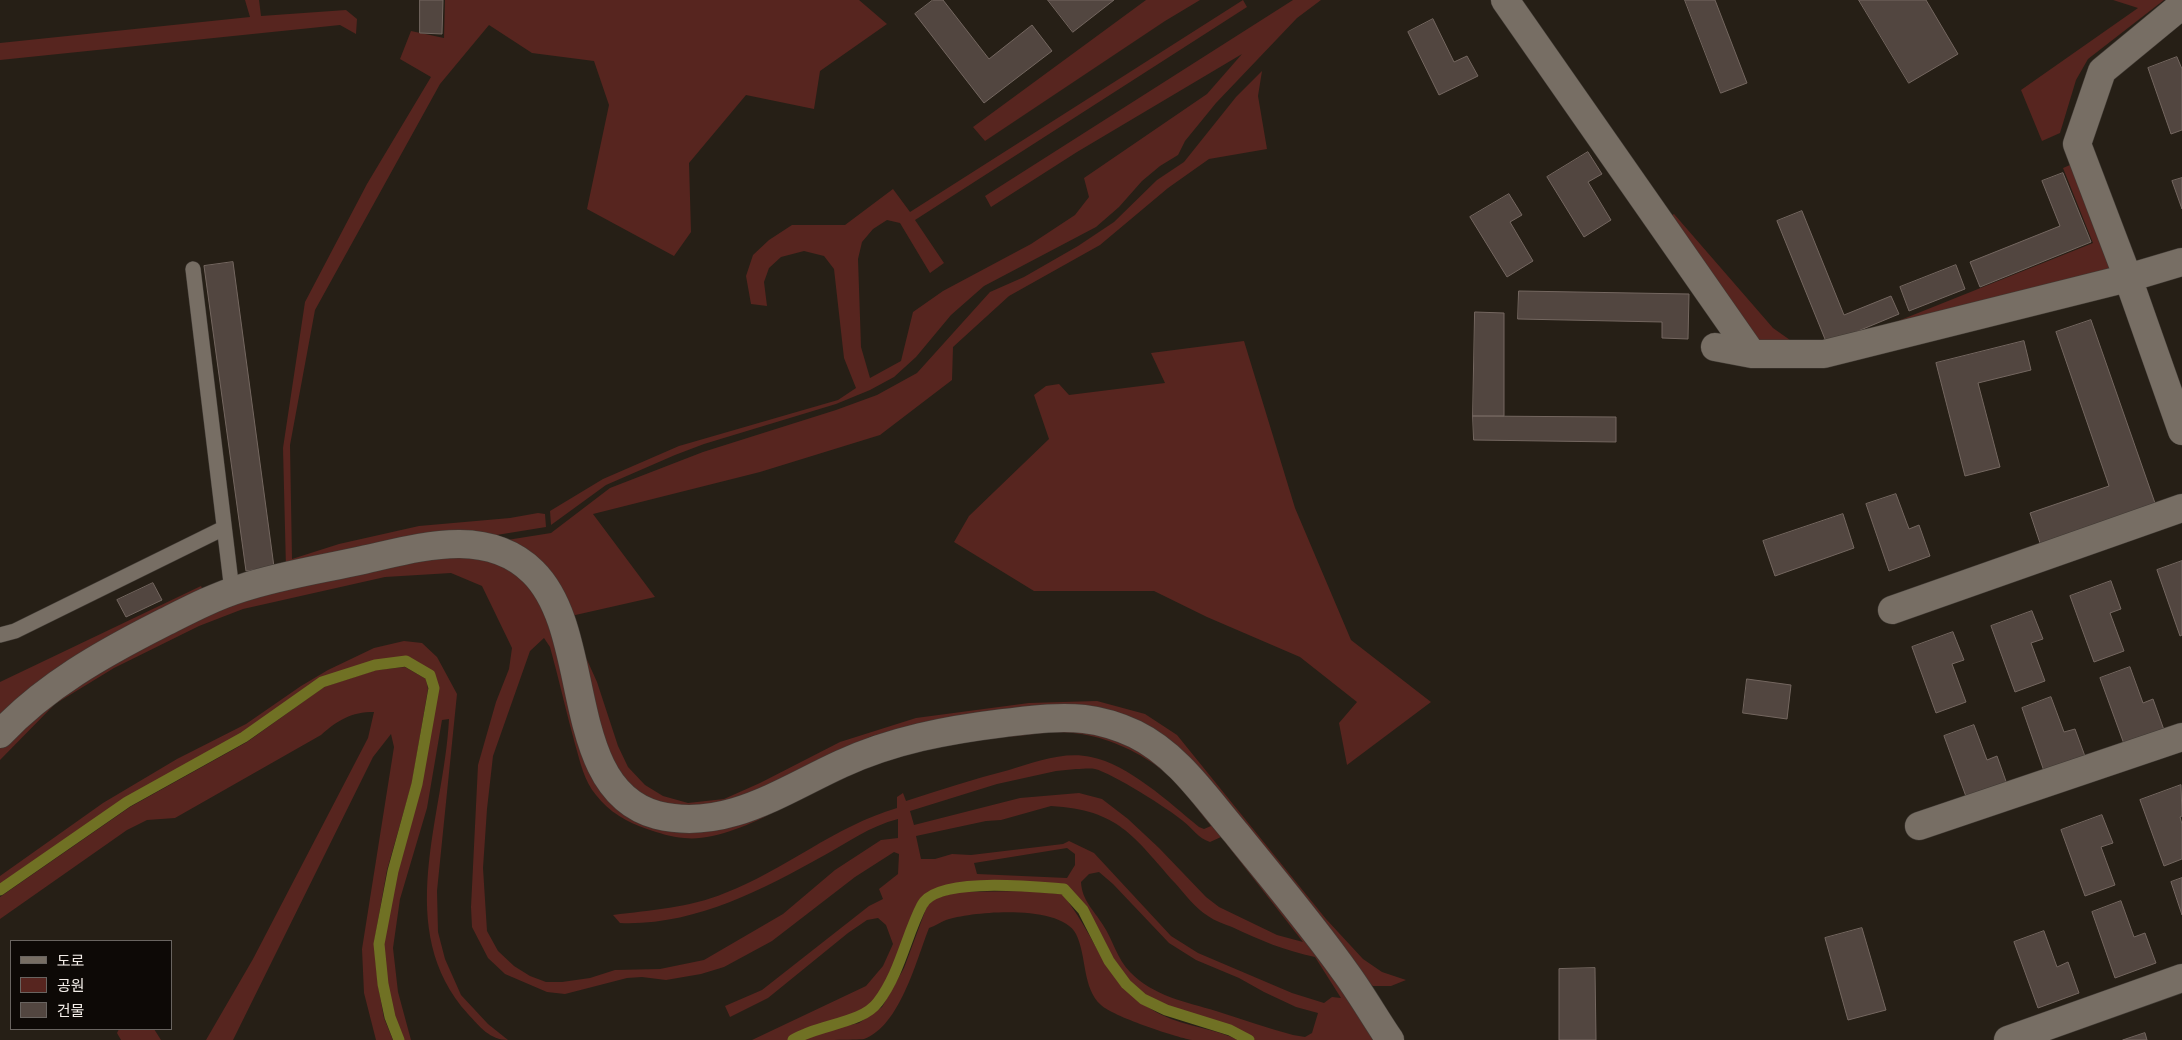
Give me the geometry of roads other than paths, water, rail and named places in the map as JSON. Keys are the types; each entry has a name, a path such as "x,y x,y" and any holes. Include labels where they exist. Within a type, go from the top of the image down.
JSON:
{"street":[{"path":"1505,0 1752,354"},
{"path":"2182,5 2102,72 2077,144 2128,278 2182,431"},
{"path":"1715,347 1752,354 1824,354 2128,278 2182,262"},
{"path":"1892,610 2182,508"},
{"path":"0,734 19,714 42,695 114,649 216,596 418,548 448,544 493,548 528,567 550,594 557,609 578,682 596,755 605,774 616,789 644,810 677,819 697,820 716,818 761,803 860,755 884,746 942,731 1068,718 1087,719 1119,728 1135,734 1164,753 1196,785 1346,973 1390,1040"},
{"path":"1920,826 2182,737"},
{"path":"2008,1040 2182,978"}],"lane":[{"path":"193,269 232,591"},
{"path":"0,635 15,630 224,528"}],"waterway":[{"path":"0,890 127,802 244,737 322,682 375,665 406,661 430,675 434,688 417,784 393,871 379,944 383,984 390,1017 399,1040"},
{"path":"793,1040 815,1030 861,1015 878,1002 892,979 916,917 922,905 931,896 946,890 988,885 1064,889 1083,910 1109,961 1126,984 1143,999 1166,1010 1230,1030 1249,1040"}]}
